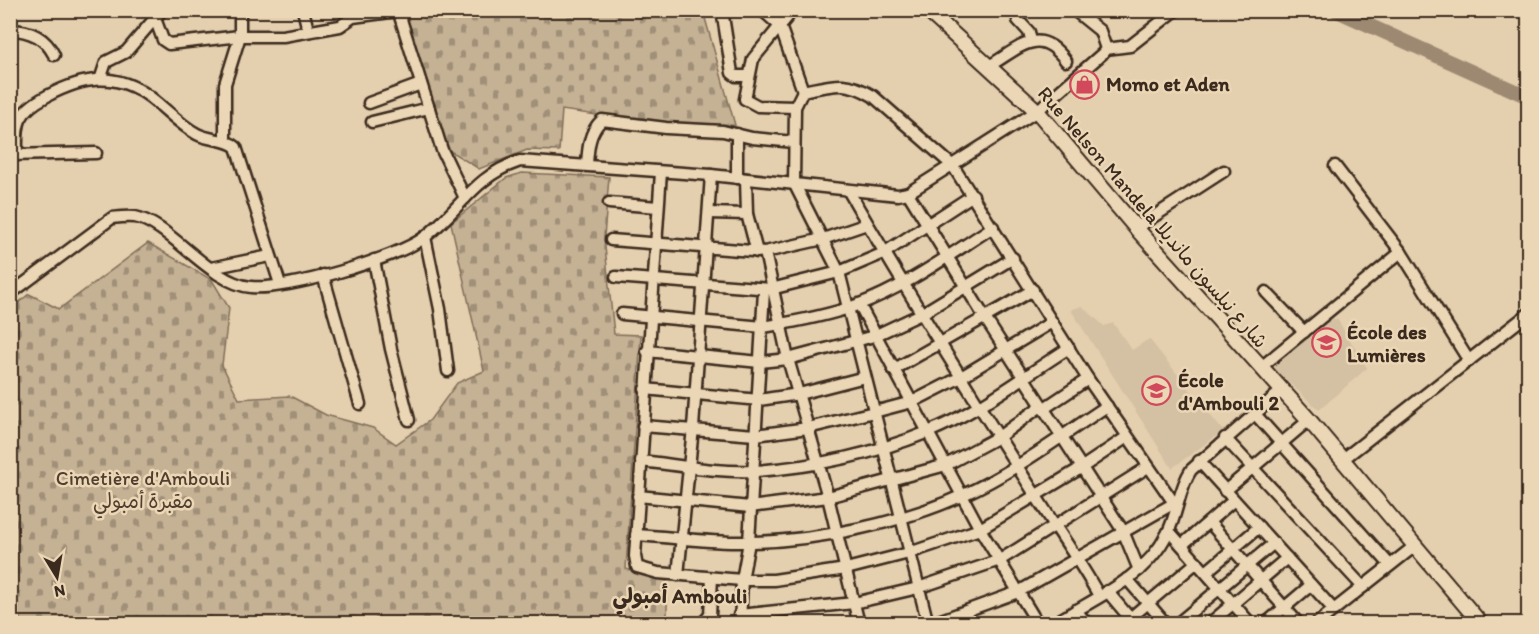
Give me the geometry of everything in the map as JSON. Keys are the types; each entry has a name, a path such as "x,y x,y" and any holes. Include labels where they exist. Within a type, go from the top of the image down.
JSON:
{"main road":[{"name":"Rue Nelson Mandela شارع نيلسون مانديلا","path":"927,10 1037,111 1136,228 1260,368 1310,420 1480,624"}],"street":[{"path":"101,77 106,62 126,52 156,21 162,10"},
{"path":"225,141 225,84 240,36 240,10"},
{"path":"303,10 308,30"},
{"path":"722,10 732,73 748,76"},
{"path":"762,10 780,26 803,91 795,107 794,183 824,239 854,306 912,402 980,529 1036,623"},
{"path":"793,10 759,50 748,76 746,99 750,104 795,107"},
{"path":"1074,10 1100,31 1106,49"},
{"path":"10,294 112,218 120,217 137,218 149,223 228,280 249,287 280,284 322,275 374,261 413,244 425,237 491,172 520,161 711,175 898,195 908,193 1037,111 1106,49 1130,46 1176,10"},
{"path":"156,21 165,44 240,36 283,36 340,26 353,18 398,11 442,150 465,198"},
{"path":"1018,20 1029,32 1031,41"},
{"path":"10,30 39,37 49,45 54,55"},
{"path":"989,66 1031,41 1047,41 1065,61"},
{"path":"96,153 14,155 16,126 30,106 68,87 101,77 140,90 197,134 225,141 236,147 280,284"},
{"path":"369,103 421,84"},
{"path":"803,91 841,84 858,87 873,96 953,166 1088,379 1148,467 1176,502"},
{"path":"372,122 429,108"},
{"path":"587,165 589,141 596,126 602,120 794,142"},
{"path":"738,134 741,178 747,214 761,252 768,290 781,324 788,359 828,497 859,624"},
{"path":"1335,166 1401,252 1469,362"},
{"path":"1136,228 1224,171"},
{"path":"661,172 634,556 637,567 678,575 774,580 846,569 909,553 980,529 1081,468 1127,436"},
{"path":"678,575 693,428 696,357 711,175"},
{"path":"848,190 939,345 1000,435 1035,496 1103,594 1129,622 1197,562"},
{"path":"908,193 965,287 1123,531 1139,570"},
{"path":"616,277 768,290 839,272 884,253 973,195"},
{"path":"609,203 658,207"},
{"path":"709,213 747,214"},
{"path":"611,240 706,250 761,252 824,239 867,224"},
{"path":"622,314 763,327 781,324 854,306 903,284 993,227"},
{"path":"425,237 441,309 448,371"},
{"path":"1260,368 1401,252"},
{"path":"211,268 270,255"},
{"path":"647,351 760,363 788,359 855,342 874,336 921,314 1013,258"},
{"path":"374,261 391,349 409,420"},
{"path":"322,275 360,404"},
{"path":"768,290 760,363 749,542 742,580 740,619 854,603 918,588 1000,560 1148,467"},
{"path":"893,370 1033,290"},
{"path":"1266,292 1304,332"},
{"path":"854,306 855,342 929,624 1018,592 1176,502"},
{"path":"1342,460 1528,314"},
{"path":"643,426 693,428 755,435 808,428 873,412 912,402 960,377 1052,322"},
{"path":"641,461 753,471 817,464 882,447 928,432 980,405 1069,348"},
{"path":"645,389 759,400 799,394 865,377"},
{"path":"638,496 750,507 828,497 891,481 946,465 1000,435 1088,379"},
{"path":"1053,624 1139,570 1157,551 1169,531 1184,481 1199,461 1281,391"},
{"path":"636,535 749,542 837,534 963,495 1018,465 1107,406"},
{"path":"1255,414 1390,565"},
{"path":"1226,491 1310,420"},
{"path":"1225,438 1252,470 1363,587"},
{"path":"1199,461 1334,610"},
{"path":"1182,544 1234,500"},
{"path":"1209,522 1299,624"},
{"path":"1206,572 1259,527"},
{"path":"1169,531 1251,624"},
{"path":"1177,624 1274,543"},
{"path":"1316,624 1416,545"},
{"path":"1209,624 1287,558"},
{"path":"702,624 710,615 712,578"},
{"path":"1127,579 1166,624"},
{"path":"1265,624 1311,585"},
{"path":"1076,610 1087,624"}],"shaded area":[{"name":"École d'Ambouli 2","path":"1082,306 1104,326 1113,323 1132,350 1149,339 1223,431 1172,468 1071,310"},
{"name":"École des Lumières","path":"1330,319 1337,319 1367,368 1319,410 1273,368"}],"green space":[{"path":"404,11 703,11 735,125 680,127 562,110 559,151 527,150 479,169 447,149"},
{"name":"Cimetière d'Ambouli مقبرة أمبولي","path":"522,173 609,177 604,237 614,334 641,335 626,569 667,581 667,616 678,623 11,624 11,309 29,294 59,309 148,243 212,280 229,308 222,365 239,399 290,396 326,415 373,428 396,444 430,420 457,383 484,371 451,223 506,178"}],"waterway":[{"path":"1335,10 1528,97"}],"place":[{"name":"Momo et Aden","path":"1085,84"},
{"name":"École des Lumières","path":"1326,343"},
{"name":"École d'Ambouli 2","path":"1157,391"}],"district":[{"name":"أمبولي Ambouli","path":"680,596"}]}
